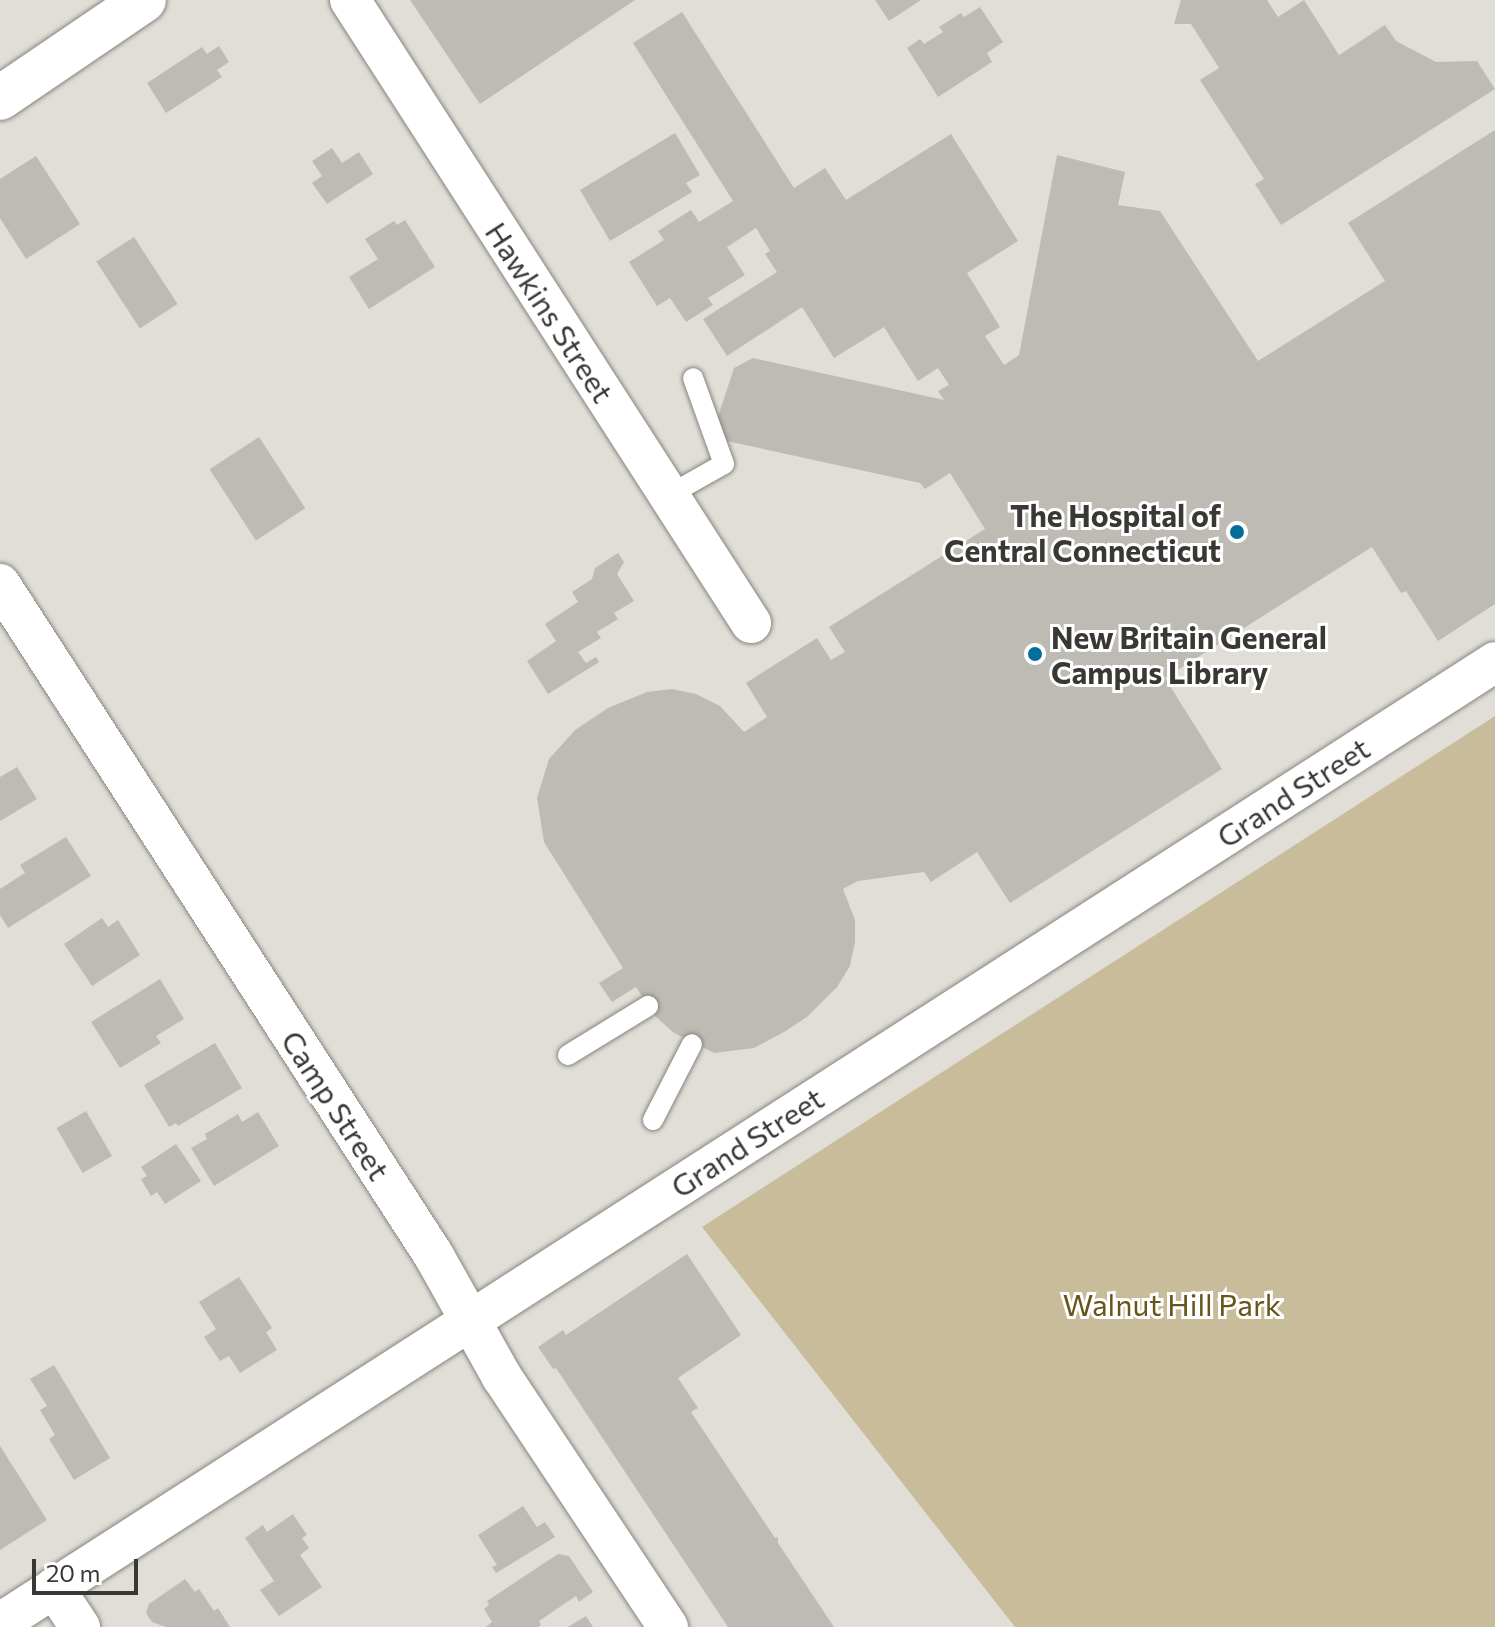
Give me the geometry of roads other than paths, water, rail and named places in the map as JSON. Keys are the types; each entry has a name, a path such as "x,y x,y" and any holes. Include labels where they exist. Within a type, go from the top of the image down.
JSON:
{"street":[{"path":"0,98 144,0"},
{"name":"Hawkins Street","path":"350,0 751,623"},
{"name":"Camp Street","path":"0,584 434,1256 502,1377 668,1627"},
{"name":"Grand Street","path":"0,1623 1495,662"},
{"path":"54,1588 80,1627"}],"lane":[{"path":"669,495 724,464 693,378"},
{"path":"568,1055 648,1006"},
{"path":"653,1120 692,1044"}],"place":[{"name":"The Hospital of Central Connecticut","path":"1237,532"},
{"name":"New Britain General Campus Library","path":"1035,654"}],"park label":[{"name":"Walnut Hill Park","path":"1172,1304"}]}
